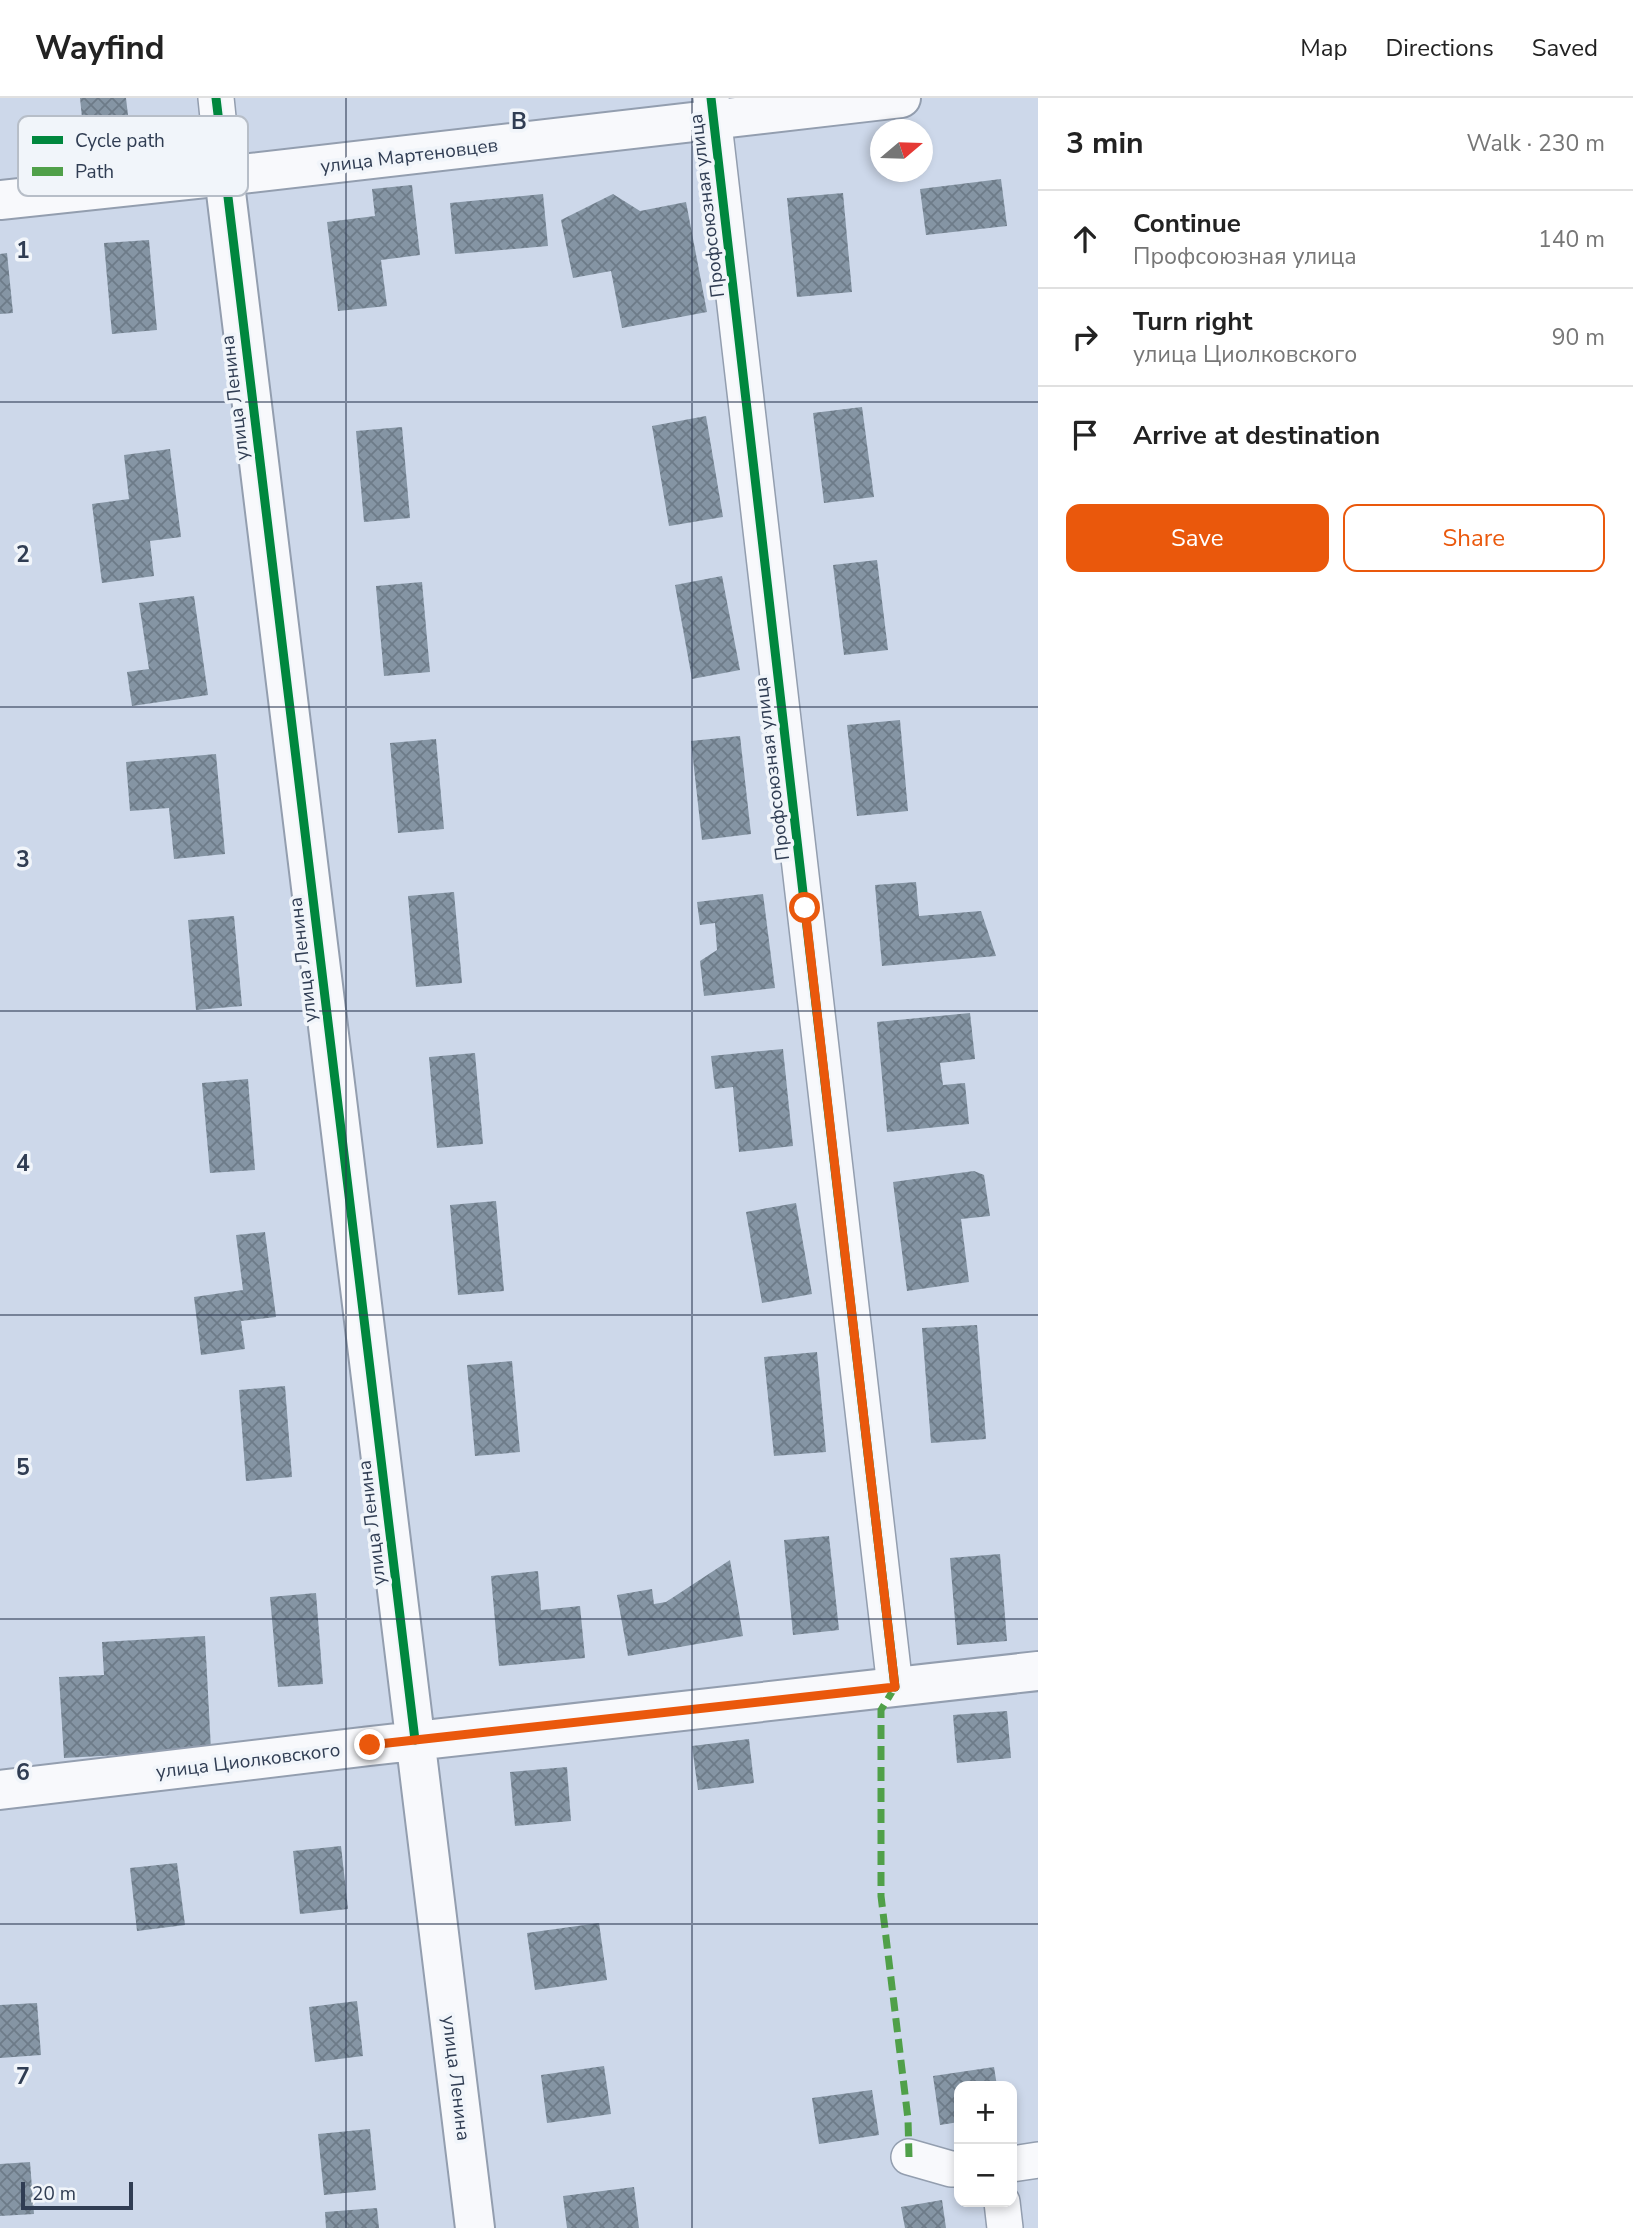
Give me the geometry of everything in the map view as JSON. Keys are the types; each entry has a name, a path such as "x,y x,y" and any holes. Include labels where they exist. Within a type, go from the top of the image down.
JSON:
{"street":[{"path":"216,98 218,116"},
{"name":"улица Мартеновцев","path":"248,173 713,109 901,98"},
{"name":"Профсоюзная улица","path":"713,109 895,1687"},
{"name":"улица Мартеновцев","path":"0,200 37,196"},
{"name":"улица Ленина","path":"226,196 475,2228"},
{"name":"улица Циолковского","path":"0,1790 415,1740 1038,1671"},
{"path":"909,2157 954,2169"},
{"path":"1017,2163 1038,2160"},
{"path":"1003,2207 1005,2228"}],"building":[{"path":"80,98 126,98 128,116 82,116"},
{"path":"1001,179 1007,226 926,235 920,189"},
{"path":"412,185 420,255 381,260 387,306 338,311 327,222 375,216 372,189"},
{"path":"843,193 852,292 797,297 787,198"},
{"path":"543,194 548,246 455,254 450,203"},
{"path":"613,194 640,211 686,202 707,312 622,328 611,271 573,278 561,220"},
{"path":"149,240 157,330 112,334 104,243"},
{"path":"7,253 13,313 0,314 0,254"},
{"path":"862,407 874,497 824,503 813,413"},
{"path":"706,416 723,517 669,526 652,426"},
{"path":"402,427 410,518 364,522 356,431"},
{"path":"170,449 181,537 150,541 154,576 102,583 92,504 129,499 124,455"},
{"path":"877,560 888,650 844,655 833,565"},
{"path":"722,576 740,670 692,679 675,585"},
{"path":"422,582 430,672 384,676 376,586"},
{"path":"194,596 208,695 132,706 127,672 149,669 139,603"},
{"path":"900,720 908,811 857,816 847,725"},
{"path":"740,736 751,834 702,840 691,741"},
{"path":"436,739 444,829 398,833 390,743"},
{"path":"216,754 225,854 174,859 169,808 130,811 126,762"},
{"path":"916,882 919,916 981,911 996,956 882,966 875,885"},
{"path":"454,892 462,983 416,987 408,896"},
{"path":"763,894 775,988 704,996 700,961 717,950 715,923 700,925 697,902"},
{"path":"234,916 242,1006 196,1010 188,920"},
{"path":"970,1013 975,1059 940,1063 943,1085 965,1083 969,1124 887,1132 877,1022"},
{"path":"783,1049 793,1146 739,1152 733,1087 715,1089 711,1056"},
{"path":"475,1053 483,1144 437,1148 429,1057"},
{"path":"248,1079 255,1170 210,1173 202,1083"},
{"path":"974,1171 984,1175 990,1216 961,1219 969,1282 907,1291 893,1182"},
{"path":"496,1201 504,1291 458,1295 450,1205"},
{"path":"796,1203 812,1294 762,1303 746,1212"},
{"path":"265,1232 276,1317 241,1321 245,1349 201,1355 194,1297 243,1290 236,1235"},
{"path":"977,1325 986,1439 931,1443 922,1328"},
{"path":"817,1352 826,1452 774,1456 764,1357"},
{"path":"512,1361 520,1452 475,1456 467,1365"},
{"path":"285,1386 292,1477 246,1481 239,1390"},
{"path":"829,1536 839,1630 793,1635 784,1540"},
{"path":"1000,1554 1007,1641 957,1645 950,1558"},
{"path":"730,1560 743,1636 628,1656 617,1595 652,1589 654,1604 666,1602"},
{"path":"538,1571 541,1610 580,1606 585,1658 499,1666 491,1576"},
{"path":"316,1593 323,1684 278,1687 270,1597"},
{"path":"205,1636 211,1750 64,1758 59,1677 104,1675 102,1642"},
{"path":"1007,1711 1011,1758 957,1763 953,1715"},
{"path":"749,1739 754,1783 698,1790 692,1746"},
{"path":"567,1767 571,1821 515,1826 510,1772"},
{"path":"341,1846 348,1909 300,1914 293,1851"},
{"path":"177,1863 185,1925 137,1931 130,1868"},
{"path":"599,1923 607,1980 535,1990 527,1933"},
{"path":"357,2001 363,2056 315,2062 309,2007"},
{"path":"37,2003 41,2055 0,2058 0,2005"},
{"path":"604,2066 611,2114 547,2123 541,2075"},
{"path":"994,2067 996,2081 954,2081 954,2123 940,2125 933,2076"},
{"path":"872,2090 879,2135 819,2144 812,2098"},
{"path":"370,2129 376,2190 324,2195 318,2134"},
{"path":"30,2162 34,2214 0,2216 0,2164"},
{"path":"634,2187 639,2228 567,2228 563,2196"},
{"path":"942,2200 946,2228 905,2228 901,2207"},
{"path":"377,2208 379,2228 326,2228 325,2212"}],"marked path":[{"path":"895,1687 881,1710 881,1896 908,2119 909,2157"}],"cycle path":[{"path":"216,98 218,116"},
{"path":"711,98 895,1687"},
{"path":"228,196 415,1740"}],"route":[{"path":"370,1745 895,1687 805,908"}]}
